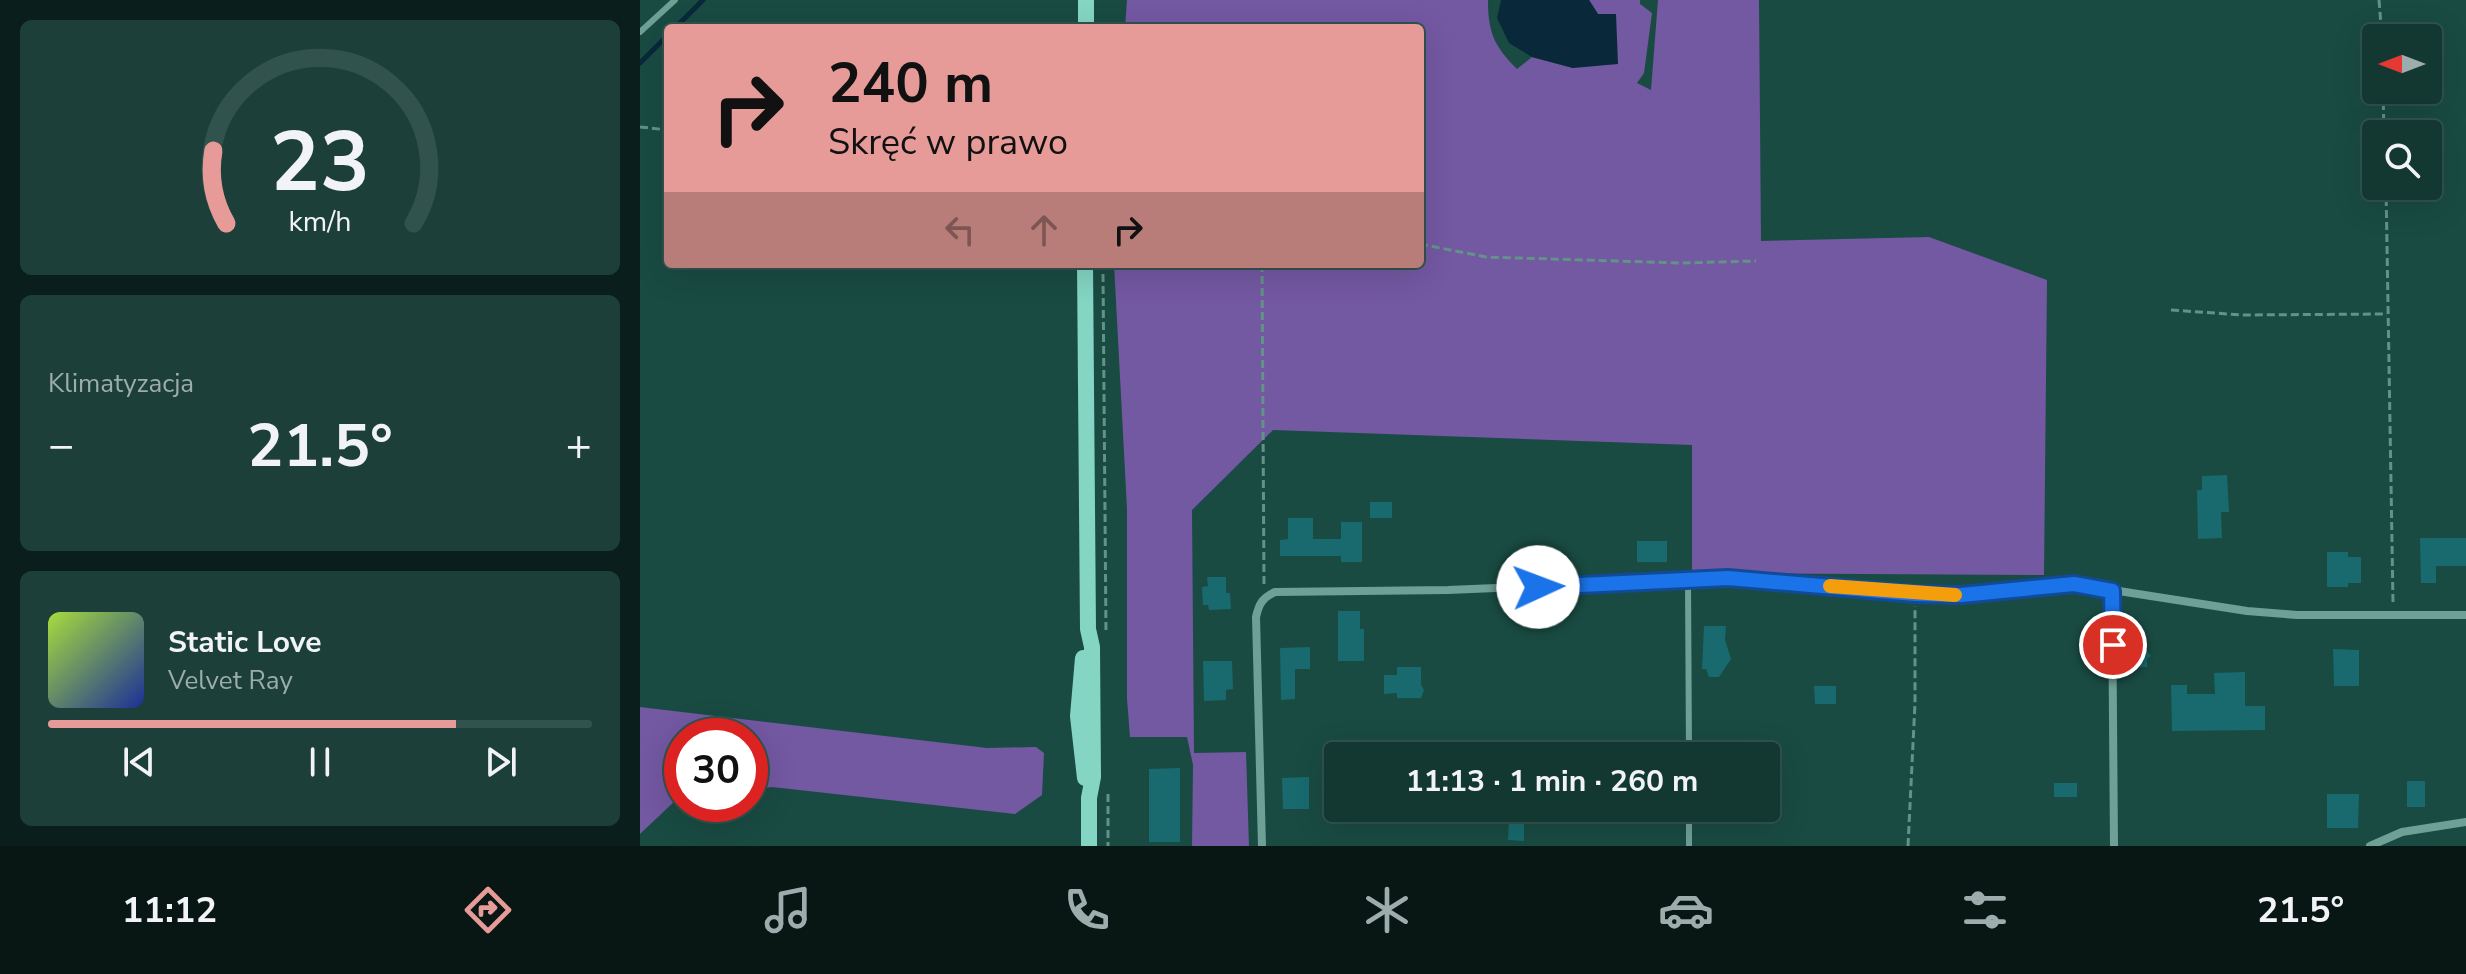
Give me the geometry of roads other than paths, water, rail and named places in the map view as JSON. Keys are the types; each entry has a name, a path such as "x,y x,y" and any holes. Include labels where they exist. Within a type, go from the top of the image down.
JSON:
{"main road":[{"path":"1086,0 1086,24"},
{"path":"1085,268 1088,629 1092,647 1093,777 1089,798 1089,846"}],"street":[{"path":"1262,846 1256,617 1264,597 1275,592 1448,590 1728,578 1961,595 2074,584 2247,611 2297,615 2466,615"},
{"path":"2112,591 2114,846"},
{"path":"2370,846 2402,832 2466,822"}],"lane":[{"path":"640,32 675,0"},
{"path":"1688,581 1689,742"},
{"path":"1689,822 1689,846"}],"water":[{"path":"1501,0 1589,0 1598,14 1616,14 1618,64 1573,68 1532,57 1509,43 1497,18"}],"waterway":[{"path":"679,24 703,0"},
{"path":"640,63 664,39"}]}
